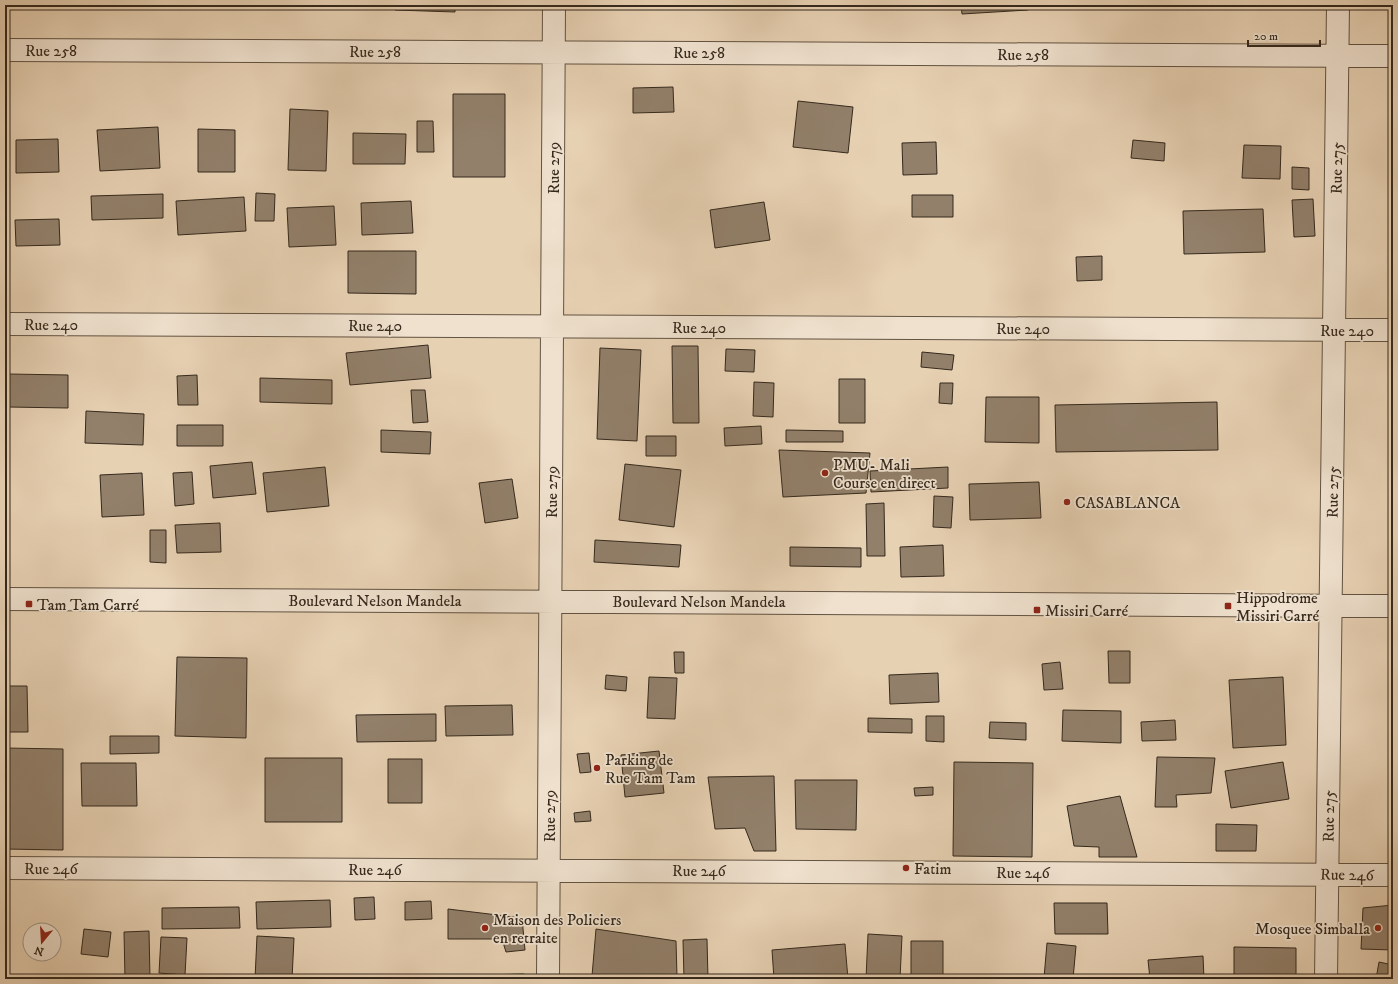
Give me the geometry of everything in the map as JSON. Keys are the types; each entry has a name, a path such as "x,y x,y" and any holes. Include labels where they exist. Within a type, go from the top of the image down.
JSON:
{"street":[{"name":"Rue 279","path":"548,979 554,5"},
{"name":"Rue 275","path":"1326,979 1338,5"},
{"name":"Rue 258","path":"5,50 1393,56"},
{"name":"Rue 240","path":"5,324 1393,330"},
{"name":"Boulevard Nelson Mandela","path":"5,599 1393,606"},
{"name":"Rue 246","path":"5,868 1393,874"}],"building":[{"path":"249,5 298,5 298,7 249,8"},
{"path":"396,5 455,5 455,12 395,10"},
{"path":"471,5 524,5 524,7 471,7"},
{"path":"598,5 663,5 599,8"},
{"path":"961,5 1028,5 1028,10 962,14"},
{"path":"673,87 674,112 633,113 633,88"},
{"path":"453,94 505,94 505,177 453,177"},
{"path":"798,101 853,107 848,153 793,147"},
{"path":"290,109 328,111 326,171 288,170"},
{"path":"417,121 433,121 434,152 417,152"},
{"path":"158,127 160,168 100,171 97,130"},
{"path":"198,129 235,130 235,172 198,172"},
{"path":"353,133 406,134 405,164 353,164"},
{"path":"58,139 59,172 16,173 16,140"},
{"path":"1133,140 1165,143 1164,161 1131,158"},
{"path":"936,142 937,174 903,175 902,143"},
{"path":"1244,145 1281,146 1280,179 1242,178"},
{"path":"1292,167 1309,168 1309,190 1292,189"},
{"path":"256,193 275,194 274,221 255,221"},
{"path":"163,194 163,218 92,220 91,196"},
{"path":"912,195 953,195 953,217 912,217"},
{"path":"244,197 246,231 178,235 176,201"},
{"path":"1313,199 1315,236 1294,237 1292,200"},
{"path":"411,201 413,233 362,235 361,203"},
{"path":"764,202 770,240 715,248 710,210"},
{"path":"334,206 336,245 289,247 287,208"},
{"path":"1263,209 1265,252 1184,254 1183,211"},
{"path":"59,219 60,245 16,246 15,220"},
{"path":"348,251 416,251 416,294 348,293"},
{"path":"1102,256 1102,280 1077,281 1076,257"},
{"path":"428,345 431,378 350,385 346,353"},
{"path":"672,346 698,346 699,423 673,423"},
{"path":"600,348 641,350 637,441 597,439"},
{"path":"726,349 755,350 754,372 725,371"},
{"path":"922,352 954,355 952,370 921,367"},
{"path":"9,374 68,375 68,408 8,407"},
{"path":"197,375 198,405 178,405 177,376"},
{"path":"260,378 332,380 332,404 260,402"},
{"path":"839,379 865,379 865,423 839,423"},
{"path":"754,382 774,383 773,417 753,416"},
{"path":"940,383 953,383 952,404 939,403"},
{"path":"411,390 425,390 428,422 413,423"},
{"path":"986,397 1039,397 1039,443 985,442"},
{"path":"1217,402 1218,450 1056,452 1055,405"},
{"path":"86,411 144,414 143,445 85,443"},
{"path":"177,425 223,425 223,446 177,446"},
{"path":"761,426 762,444 725,446 724,428"},
{"path":"381,430 431,432 430,454 381,452"},
{"path":"786,430 843,431 843,442 786,442"},
{"path":"646,436 676,436 676,456 646,456"},
{"name":"PMU- Mali Course en direct","path":"779,450 870,453 866,493 783,497"},
{"path":"252,462 256,494 213,498 210,466"},
{"path":"625,464 681,470 674,527 619,520"},
{"path":"325,467 329,506 267,512 263,473"},
{"path":"948,467 948,488 871,492 870,471"},
{"path":"192,472 194,504 175,506 173,473"},
{"path":"142,473 144,515 102,517 100,475"},
{"path":"512,479 518,518 485,523 479,483"},
{"path":"1039,482 1041,518 970,520 969,484"},
{"path":"934,496 953,497 951,528 933,527"},
{"path":"884,503 885,556 867,556 866,504"},
{"path":"220,523 221,552 177,553 175,525"},
{"path":"150,530 166,530 166,563 150,562"},
{"path":"595,540 681,545 679,567 594,562"},
{"path":"943,545 944,576 901,577 900,547"},
{"path":"790,547 861,548 861,567 790,566"},
{"path":"1108,651 1130,651 1130,683 1109,683"},
{"path":"674,652 684,652 684,673 675,673"},
{"path":"177,657 247,658 246,738 175,736"},
{"path":"1060,662 1063,689 1044,690 1042,664"},
{"path":"938,673 939,702 890,704 889,675"},
{"path":"606,675 627,677 626,691 605,689"},
{"path":"649,677 677,678 675,719 647,718"},
{"path":"1283,677 1286,745 1233,748 1229,680"},
{"path":"5,686 27,686 28,732 5,732"},
{"path":"512,705 513,735 446,736 445,706"},
{"path":"1063,710 1121,711 1121,743 1062,741"},
{"path":"436,714 436,741 357,742 356,715"},
{"path":"926,716 944,716 944,742 926,741"},
{"path":"868,718 912,719 912,733 868,732"},
{"path":"1175,720 1176,740 1142,741 1141,722"},
{"path":"990,722 1026,723 1026,740 989,738"},
{"path":"110,736 159,736 159,753 110,754"},
{"path":"5,748 63,749 63,850 5,849"},
{"path":"659,751 664,793 625,797 621,755"},
{"path":"589,753 591,772 580,773 577,754"},
{"path":"1157,757 1215,758 1211,793 1176,795 1177,807 1155,807"},
{"path":"265,758 342,758 342,822 265,822"},
{"path":"388,759 422,759 422,803 388,803"},
{"path":"954,762 1033,763 1032,857 953,856"},
{"path":"1283,762 1289,799 1231,808 1225,771"},
{"path":"81,763 136,763 137,806 82,806"},
{"path":"774,776 776,851 754,851 745,828 715,829 708,777"},
{"path":"795,780 857,780 856,830 796,829"},
{"path":"933,787 933,795 915,796 914,788"},
{"path":"1120,796 1137,857 1099,857 1099,847 1074,846 1067,806"},
{"path":"590,811 591,821 575,822 574,813"},
{"path":"1216,824 1257,825 1256,851 1216,851"},
{"path":"374,897 375,919 355,920 354,898"},
{"path":"330,900 331,927 257,929 256,902"},
{"path":"431,901 432,919 405,920 405,902"},
{"path":"1054,903 1107,903 1108,934 1055,934"},
{"name":"Mosquee Simballa","path":"1393,905 1393,950 1361,949 1363,908"},
{"path":"239,907 240,928 162,929 162,908"},
{"name":"Maison des Policiers en retraite","path":"448,909 522,918 525,950 506,952 502,939 448,939"},
{"path":"84,929 111,932 108,957 81,954"},
{"path":"596,929 676,941 677,977 592,976"},
{"path":"149,931 150,979 125,979 124,932"},
{"path":"868,934 902,936 900,979 866,979"},
{"path":"257,936 294,938 292,979 255,979"},
{"path":"161,937 187,938 185,975 159,973"},
{"path":"707,939 708,979 684,979 683,940"},
{"path":"911,941 943,941 943,979 911,979"},
{"path":"1047,943 1076,946 1073,979 1044,978"},
{"path":"845,944 848,979 774,979 772,950"},
{"path":"1234,947 1296,948 1296,979 1234,979"},
{"path":"1203,956 1204,979 1150,979 1148,960"},
{"path":"1379,962 1393,965 1393,979 1376,979"},
{"path":"524,974 524,979 448,979 448,976"}],"place":[{"name":"PMU- Mali Course en direct","path":"825,473"},
{"name":"CASABLANCA","path":"1067,502"},
{"name":"Tam Tam Carré","path":"29,604"},
{"name":"Hippodrome Missiri Carré","path":"1228,606"},
{"name":"Missiri Carré","path":"1037,610"},
{"name":"Parking de Rue Tam Tam","path":"597,768"},
{"name":"Fatim","path":"906,868"},
{"name":"Maison des Policiers en retraite","path":"485,928"},
{"name":"Mosquee Simballa","path":"1378,928"}]}
